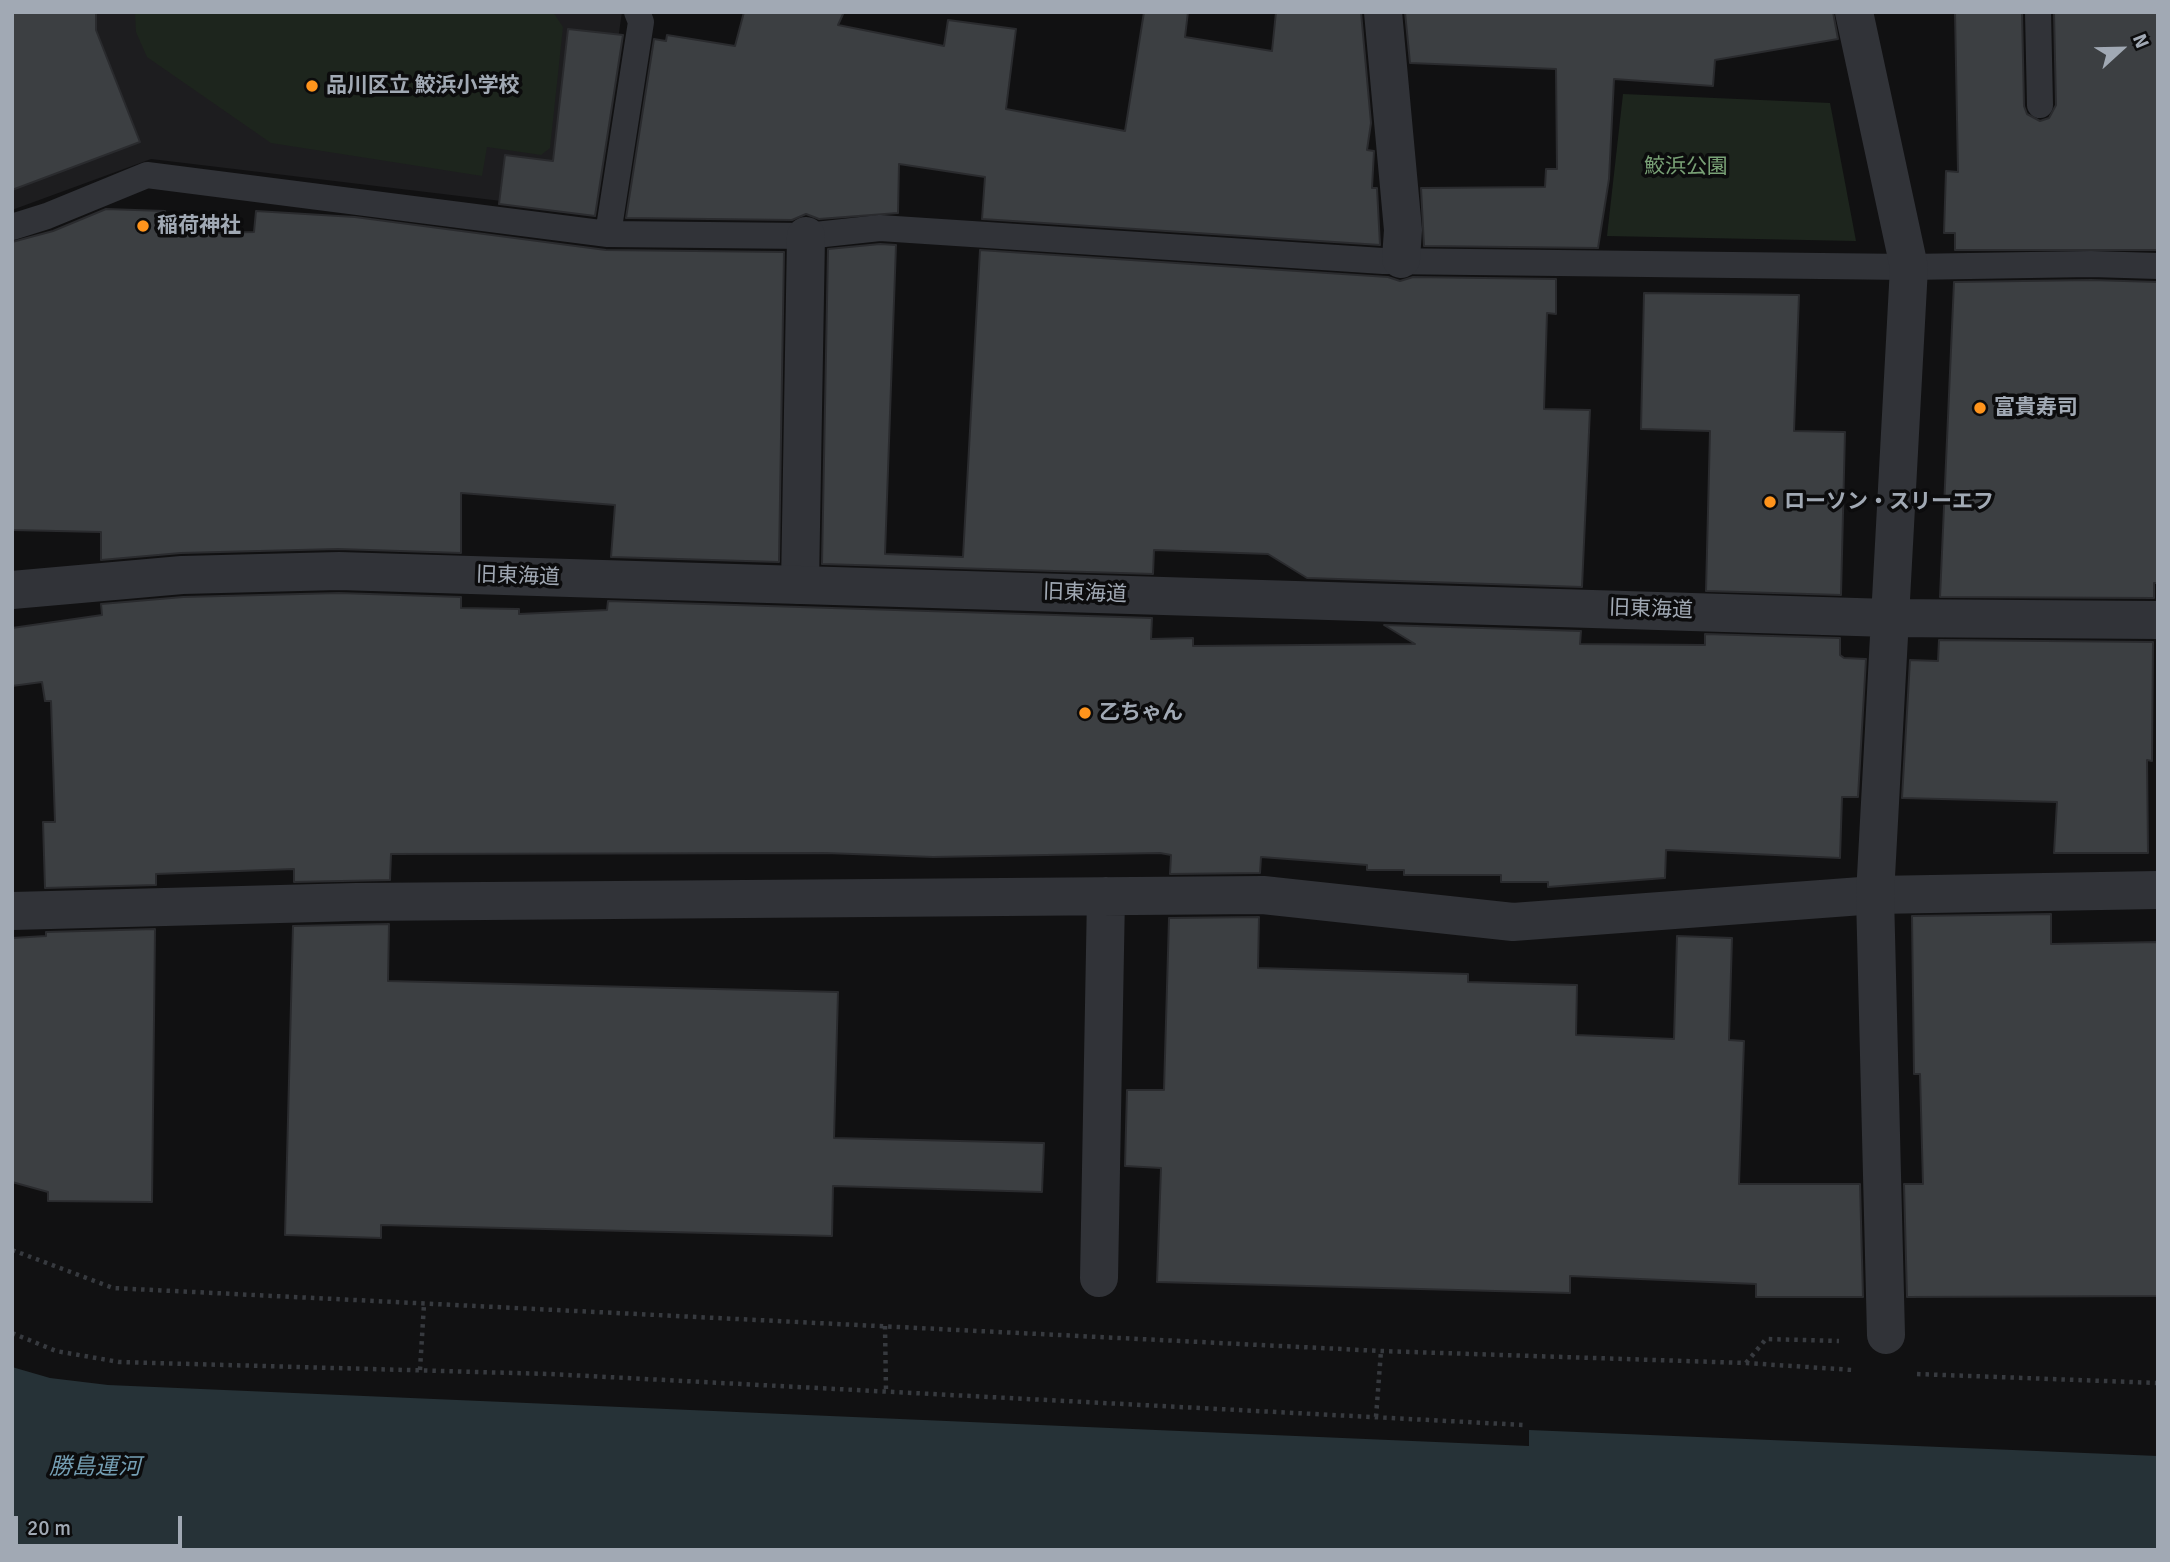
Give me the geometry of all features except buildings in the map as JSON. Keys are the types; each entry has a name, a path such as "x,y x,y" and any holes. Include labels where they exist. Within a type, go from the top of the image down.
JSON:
{"street":[{"path":"1383,12 1403,230 1401,259"},
{"path":"1854,12 1909,267 1875,895 1886,1335"},
{"path":"800,585 806,236"},
{"name":"旧東海道","path":"12,590 182,575 339,571 1889,618 2158,620"},
{"path":"12,911 356,902 1263,895 1513,922 1875,895 2158,890"},
{"path":"1099,1278 1106,896"}],"lane":[{"path":"608,234 641,22 637,12"},
{"path":"2038,12 2040,105"},
{"path":"12,228 147,174 608,234 806,236 880,228 1401,259 1909,267 2091,264 2158,266"}],"path":[{"path":"12,1250 113,1288 1381,1351 1746,1363 1864,1371"},
{"path":"420,1370 424,1304"},
{"path":"886,1326 886,1391"},
{"path":"12,1333 56,1351 119,1362 420,1370 886,1391 1524,1425"},
{"path":"1746,1363 1766,1339 1852,1342 1886,1335"},
{"path":"1376,1417 1381,1351"},
{"path":"1904,1374 2158,1383"}],"shaded area":[{"name":"品川区立 鮫浜小学校","path":"12,12 622,12 593,212 151,159 12,210"}],"green space":[{"path":"135,12 553,12 563,27 550,148 541,155 487,147 482,176 271,143 147,57 136,32"},
{"name":"鮫浜公園","path":"1623,94 1830,103 1856,241 1607,236"}],"water":[{"name":"勝島運河","path":"12,1367 50,1378 108,1385 1529,1446 1529,1430 2158,1456 2158,1550 12,1550"}],"place":[{"name":"品川区立 鮫浜小学校","path":"312,86"},
{"name":"稲荷神社","path":"143,226"},
{"name":"富貴寿司","path":"1980,408"},
{"name":"ローソン・スリーエフ","path":"1770,502"},
{"name":"乙ちゃん","path":"1085,713"}]}
